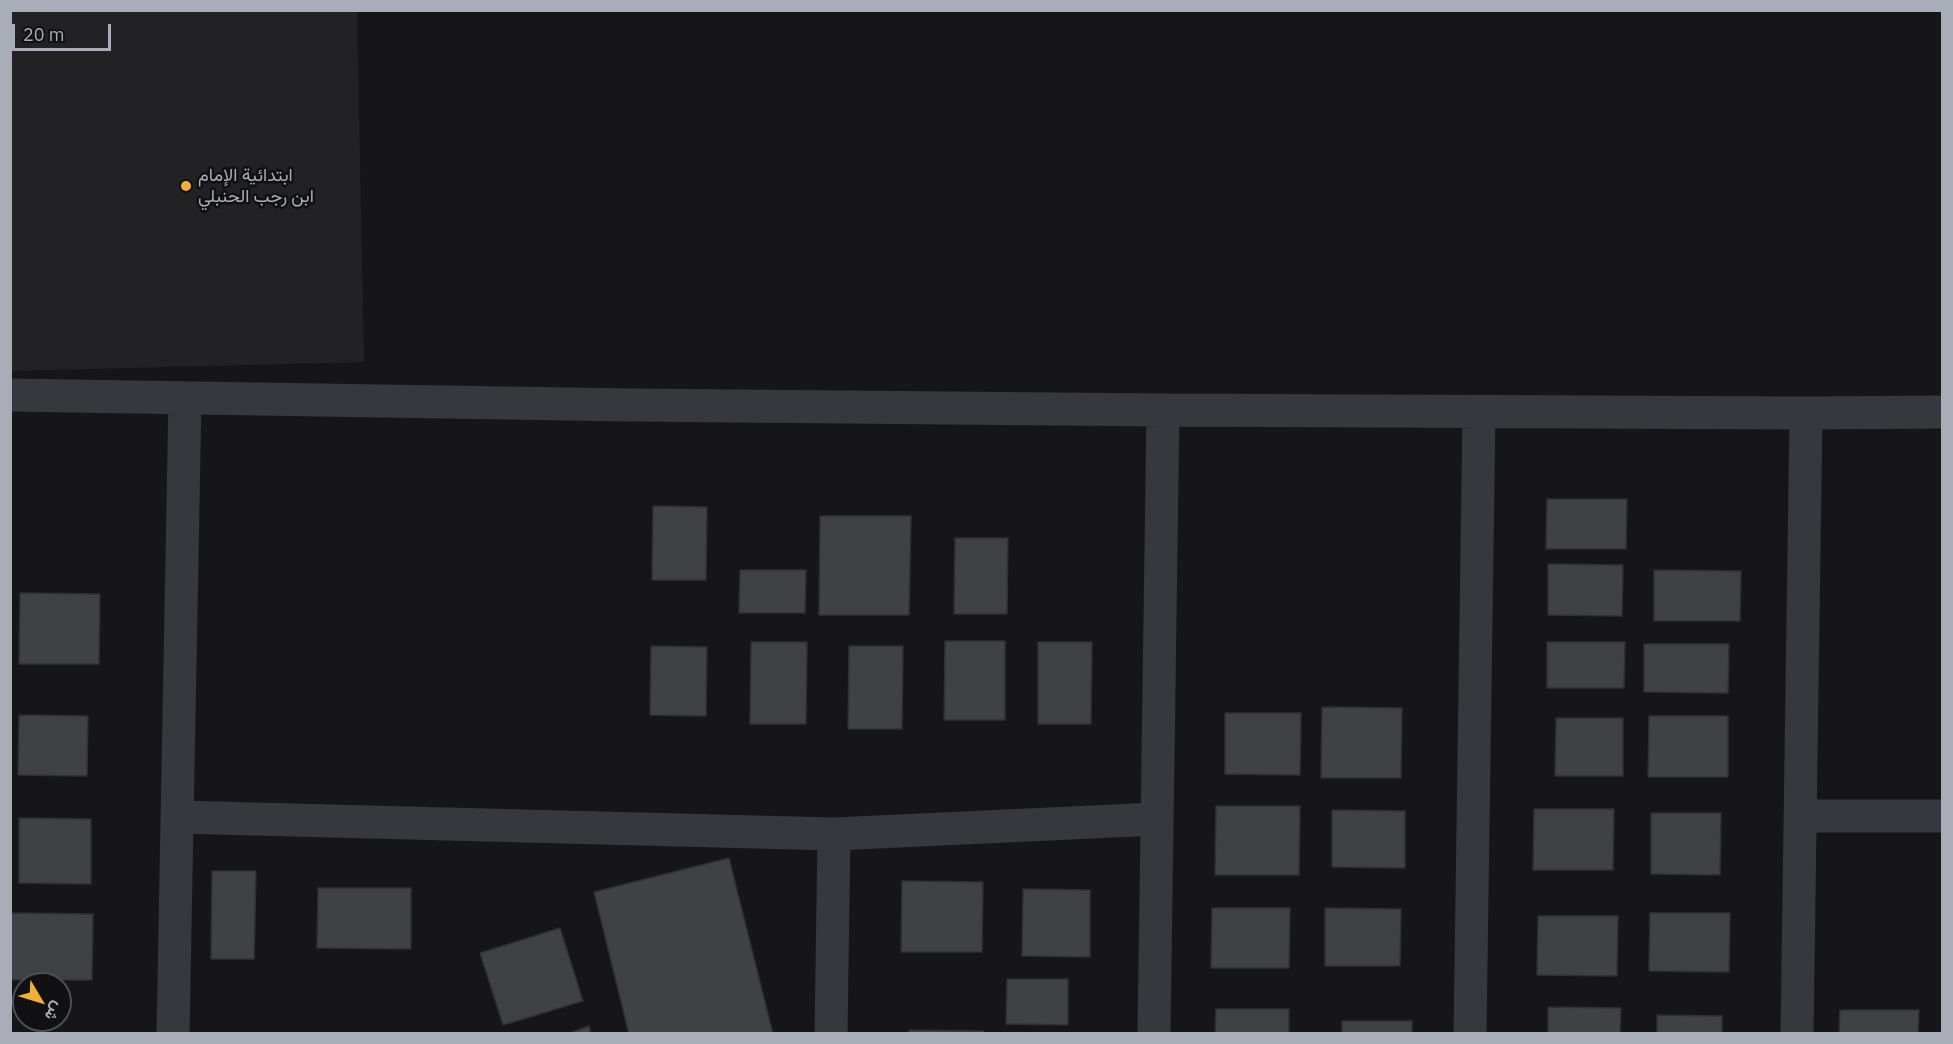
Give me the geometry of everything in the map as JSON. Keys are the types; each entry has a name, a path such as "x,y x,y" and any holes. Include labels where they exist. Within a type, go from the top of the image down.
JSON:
{"street":[{"path":"10,395 1163,410 1942,412"},
{"path":"173,1034 185,398"},
{"path":"1154,1034 1163,410"},
{"path":"1470,1034 1479,412"},
{"path":"1797,1034 1806,413"},
{"path":"1800,816 1942,816"},
{"path":"177,817 834,834 1157,819"},
{"path":"831,1034 834,834"}],"shaded area":[{"name":"ابتدائية الإمام ابن رجب الحنبلي","path":"10,11 357,11 364,362 11,371"}],"building":[{"path":"1547,499 1627,499 1626,549 1546,549"},
{"path":"653,506 707,507 706,580 652,580"},
{"path":"820,516 911,516 909,615 819,615"},
{"path":"955,538 1008,538 1007,614 954,614"},
{"path":"1548,564 1623,565 1622,616 1548,615"},
{"path":"740,570 806,570 805,613 739,613"},
{"path":"1654,570 1741,571 1740,621 1654,621"},
{"path":"20,593 100,594 99,664 19,664"},
{"path":"945,641 1005,641 1005,720 944,720"},
{"path":"751,642 807,642 806,724 750,724"},
{"path":"1038,642 1092,642 1091,724 1038,724"},
{"path":"1547,642 1625,642 1624,688 1547,688"},
{"path":"1644,644 1729,644 1728,693 1644,692"},
{"path":"651,646 707,647 706,716 650,715"},
{"path":"849,646 903,646 902,729 848,729"},
{"path":"1322,707 1402,708 1401,778 1321,778"},
{"path":"1225,713 1301,713 1300,775 1225,774"},
{"path":"19,715 88,716 87,776 18,775"},
{"path":"1649,716 1728,716 1728,777 1648,777"},
{"path":"1556,718 1623,718 1623,776 1555,776"},
{"path":"1216,806 1300,806 1299,875 1215,875"},
{"path":"1534,809 1614,809 1613,870 1533,870"},
{"path":"1332,810 1405,811 1405,868 1332,867"},
{"path":"1651,813 1721,813 1720,875 1651,874"},
{"path":"19,818 91,819 91,884 19,883"},
{"path":"729,858 773,1034 629,1034 594,892"},
{"path":"212,871 256,871 254,959 211,959"},
{"path":"902,881 983,882 982,952 901,952"},
{"path":"318,888 411,888 411,949 317,948"},
{"path":"1023,889 1090,890 1090,957 1022,956"},
{"path":"1212,908 1290,908 1289,968 1211,968"},
{"path":"1325,908 1401,909 1400,966 1325,966"},
{"path":"10,913 93,914 92,980 72,980 72,972 12,972 12,980 10,980"},
{"path":"1650,913 1730,913 1729,972 1649,971"},
{"path":"1538,916 1618,916 1617,976 1537,975"},
{"path":"560,928 583,1001 503,1025 480,953"},
{"path":"1007,979 1068,979 1068,1025 1006,1024"},
{"path":"1548,1007 1621,1008 1620,1034 1548,1034"},
{"path":"1216,1009 1289,1009 1289,1034 1215,1034"},
{"path":"1840,1010 1919,1010 1918,1034 1839,1034"},
{"path":"1657,1015 1722,1016 1722,1034 1657,1034"},
{"path":"1342,1021 1412,1021 1412,1034 1342,1034"},
{"path":"589,1026 591,1034 568,1034"},
{"path":"909,1030 984,1031 984,1034 909,1034"}],"place":[{"name":"ابتدائية الإمام ابن رجب الحنبلي","path":"186,186"}]}
